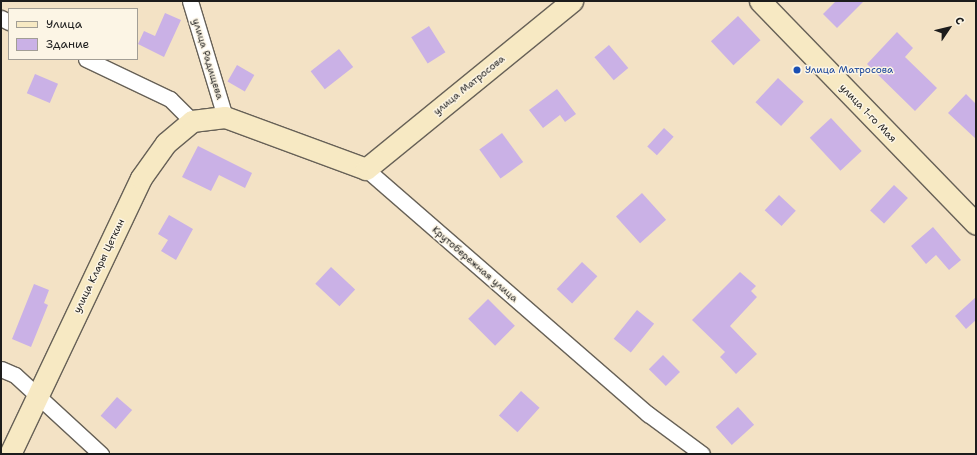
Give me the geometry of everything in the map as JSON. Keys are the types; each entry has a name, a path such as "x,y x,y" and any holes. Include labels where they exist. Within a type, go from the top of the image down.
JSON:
{"street":[{"name":"улица Радищева","path":"190,1 225,117"},
{"name":"улица Матросова","path":"366,169 572,1"},
{"name":"улица 1-го Мая","path":"760,1 976,224"},
{"path":"88,60 170,99 192,121 225,117"},
{"name":"Крутобережная улица","path":"225,117 366,169 648,414 702,454"},
{"name":"улица Клары Цеткин","path":"10,454 141,178 166,142 192,121"},
{"path":"1,369 15,376 101,454"}],"building":[{"path":"836,1 864,1 837,28 823,14"},
{"path":"165,13 181,20 164,57 138,44 144,31 155,36"},
{"path":"738,16 761,40 733,65 711,41"},
{"path":"429,26 445,52 428,63 411,37"},
{"path":"897,32 913,48 905,57 937,88 915,111 867,64"},
{"path":"609,45 628,68 614,80 594,57"},
{"path":"339,49 353,67 325,89 311,71"},
{"path":"237,65 254,75 245,91 228,81"},
{"path":"35,74 58,84 50,103 27,93"},
{"path":"778,78 804,102 781,126 755,102"},
{"path":"557,89 576,114 565,122 560,115 543,128 529,110"},
{"path":"966,94 976,104 976,139 948,113"},
{"path":"831,118 862,151 840,171 810,138"},
{"path":"664,128 674,137 657,155 647,147"},
{"path":"502,133 523,162 501,179 479,149"},
{"path":"198,146 252,173 245,188 219,175 211,191 182,177"},
{"path":"894,185 908,198 884,224 870,211"},
{"path":"642,193 666,220 640,243 616,216"},
{"path":"779,195 796,211 781,226 765,210"},
{"path":"169,215 193,229 176,260 161,251 168,240 158,234"},
{"path":"933,227 961,260 949,270 936,255 926,264 911,246"},
{"path":"582,262 597,276 572,303 557,289"},
{"path":"331,267 355,290 339,306 315,284"},
{"path":"740,272 756,286 751,291 757,297 730,326 757,354 736,374 720,357 725,352 692,320"},
{"path":"34,284 49,290 44,303 48,305 31,347 12,339"},
{"path":"976,297 976,320 966,329 955,316"},
{"path":"488,299 515,326 495,346 468,319"},
{"path":"637,310 654,324 631,353 614,339"},
{"path":"663,355 680,372 666,386 649,369"},
{"path":"521,391 540,408 517,432 499,416"},
{"path":"117,397 132,410 116,429 101,416"},
{"path":"738,407 754,425 732,445 716,427"}],"place":[{"name":"Улица Матросова","path":"797,70"}]}
